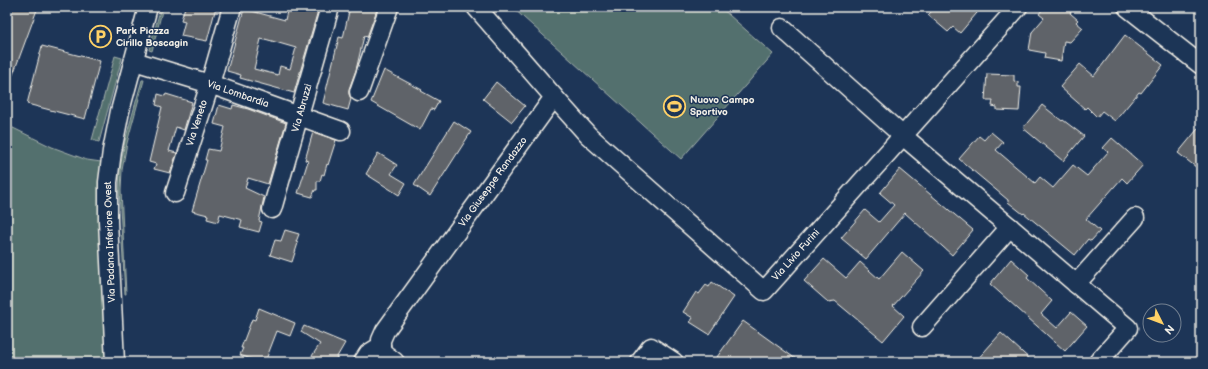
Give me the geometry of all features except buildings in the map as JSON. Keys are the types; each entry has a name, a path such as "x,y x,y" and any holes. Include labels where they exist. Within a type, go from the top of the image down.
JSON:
{"street":[{"name":"Via Padana Inferiore Ovest","path":"115,362 108,221 108,182 116,131 148,7"},
{"name":"Via Veneto","path":"175,193 210,84 232,7"},
{"name":"Via Abruzzi","path":"272,209 300,116 330,7"},
{"path":"359,92 388,7"},
{"path":"476,7 554,97"},
{"name":"Via Livio Furini","path":"554,97 588,135 764,291 1018,7"},
{"path":"1127,7 1201,65"},
{"path":"782,28 903,136 1128,328 1098,362"},
{"name":"Via Lombardia","path":"134,61 210,84 341,131"},
{"name":"Via Giuseppe Randazzo","path":"381,346 381,340 385,331 554,97"},
{"path":"1076,284 1134,218"},
{"path":"922,327 1010,227"},
{"path":"363,362 368,354 381,346 382,352 395,362"},
{"path":"640,362 651,347 674,362"}],"green space":[{"path":"161,7 163,7 152,51 149,50"},
{"name":"Nuovo Campo Sportivo","path":"720,7 773,54 681,159 513,8"},
{"path":"115,56 122,58 99,142 92,140"},
{"path":"142,80 144,80 127,143 122,170 121,190 125,294 119,190 120,169 125,141"},
{"path":"9,126 52,147 87,160 101,162 104,165 108,362 7,362 7,128 9,128"}],"place":[{"name":"Park Piazza Cirillo Boscagin","path":"100,37"},
{"name":"Nuovo Campo Sportivo","path":"675,106"}]}
